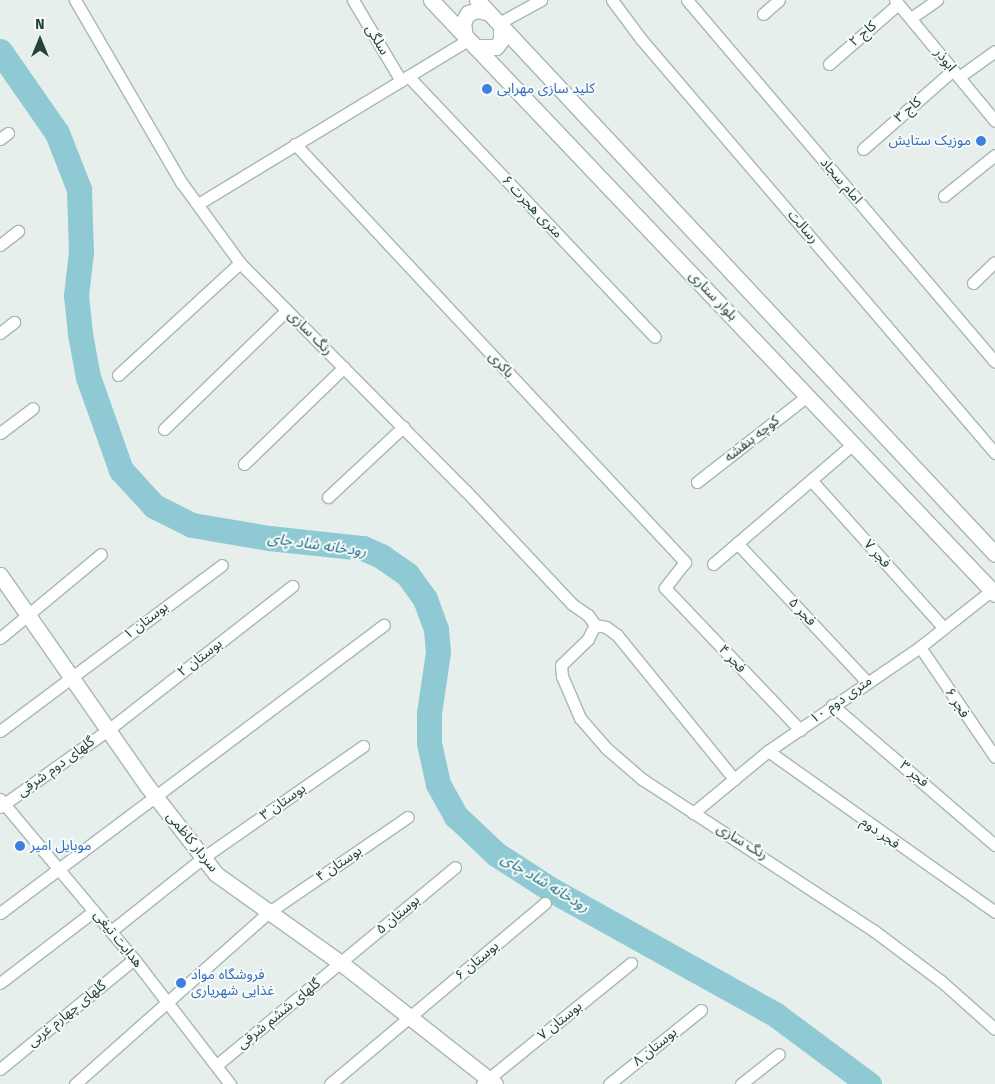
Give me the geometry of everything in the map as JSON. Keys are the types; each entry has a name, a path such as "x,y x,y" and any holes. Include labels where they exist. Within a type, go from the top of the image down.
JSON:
{"main road":[{"name":"بلوار ستاری","path":"430,0 993,592"},
{"path":"477,0 995,554"},
{"path":"468,13 496,20 501,40 496,47 469,42 463,22 468,13"},
{"path":"981,578 984,562 995,558"},
{"name":"سردار کاظمی","path":"0,575 27,617 108,730 216,874 341,964 488,1082"}],"street":[{"name":"رنگ سازی","path":"76,0 181,182 240,263 403,427 595,625 606,627 617,635 734,779"},
{"name":"سلگی","path":"353,0 404,78"},
{"path":"496,20 521,5 541,0"},
{"name":"رسالت","path":"612,0 641,39 995,453"},
{"name":"امام سجاد","path":"687,0 995,362"},
{"path":"763,14 779,0"},
{"path":"912,18 937,0"},
{"name":"ابوذر","path":"896,2 912,18 995,121"},
{"name":"کاج ۲","path":"829,64 896,2"},
{"path":"198,204 404,78 469,42"},
{"name":"کاج ۳","path":"862,150 956,74 995,51"},
{"name":"۶ متری هجرت","path":"404,78 655,337"},
{"name":"باکری","path":"295,144 685,562 665,588"},
{"path":"944,196 995,155"},
{"path":"0,245 18,232"},
{"path":"973,283 995,262"},
{"path":"118,374 240,263"},
{"path":"164,429 287,310"},
{"path":"0,333 14,322"},
{"path":"244,464 344,368"},
{"name":"کوچه بنفشه","path":"697,482 807,396"},
{"path":"0,433 33,408"},
{"path":"328,497 403,427"},
{"path":"713,564 853,444"},
{"name":"فجر ۷","path":"810,480 942,627"},
{"name":"فجر ۵","path":"737,543 867,682"},
{"path":"0,638 101,554"},
{"name":"بوستان ۱","path":"0,731 222,565"},
{"name":"بوستان ۲","path":"108,730 292,586"},
{"name":"فجر ۴","path":"665,588 800,730"},
{"name":"۱۰ متری دوم","path":"693,813 768,751 800,730 832,705 920,647 942,627 993,592"},
{"path":"0,913 384,625"},
{"name":"رنگ سازی","path":"595,625 588,638 561,665 562,676 580,718 606,748 642,779 693,813 754,849 873,930 941,981 995,1030"},
{"name":"فجر ۶","path":"920,647 995,757"},
{"name":"فجر ۳","path":"832,705 995,845"},
{"name":"گلهای دوم شرقی","path":"1,803 108,730"},
{"name":"بوستان ۳","path":"111,930 204,858 363,746"},
{"name":"فجر دوم","path":"768,751 995,912"},
{"name":"هدایت تیغی","path":"1,803 111,930 218,1064 230,1084"},
{"name":"بوستان ۴","path":"75,1084 269,912 408,817"},
{"name":"بوستان ۵","path":"341,964 455,867"},
{"name":"بوستان ۶","path":"330,1084 545,903"},
{"path":"0,983 94,911"},
{"name":"گلهای چهارم غربی","path":"0,1068 134,959"},
{"name":"بوستان ۷","path":"488,1082 631,963"},
{"name":"گلهای ششم شرقی","path":"218,1064 341,964"},
{"name":"بوستان ۸","path":"609,1084 702,1010"},
{"path":"741,1084 779,1054"}],"waterway":[{"name":"رودخانه شاد چای","path":"0,51 57,133 79,189 81,252 76,295 80,334 88,377 121,470 154,506 192,525 269,538 363,548 381,556 407,574 425,599 436,629 438,652 429,713 429,743 438,784 456,816 496,854 550,889 776,1015 869,1084"}],"place":[{"name":"کلید سازی مهرابی","path":"487,89"},
{"name":"موزیک ستایش","path":"981,141"},
{"name":"موبایل امیر","path":"20,846"},
{"name":"فروشگاه مواد غذایی شهریاری","path":"181,983"}]}
